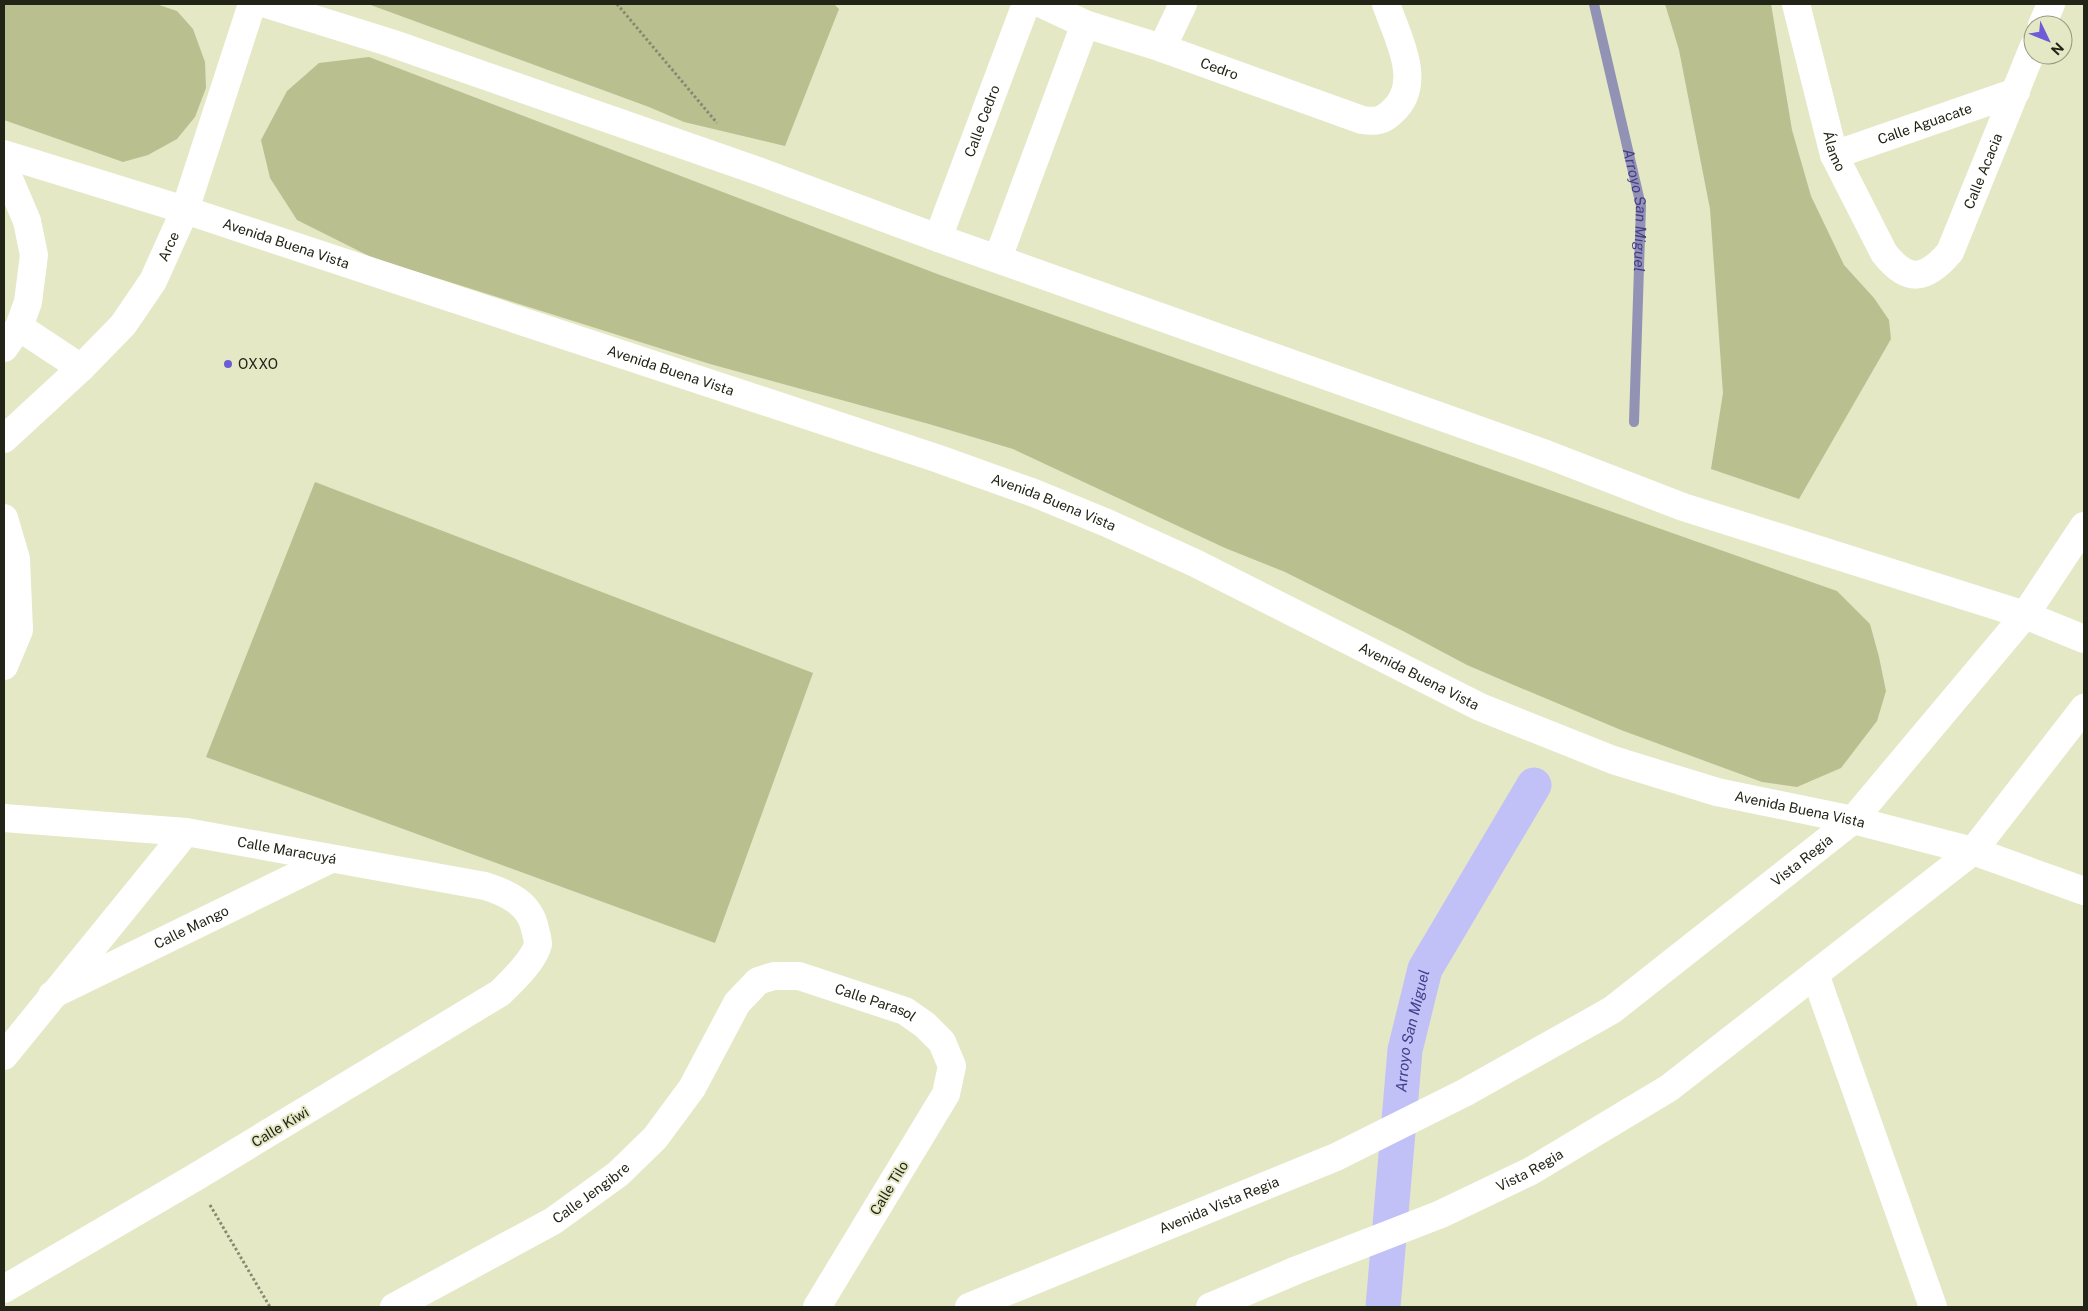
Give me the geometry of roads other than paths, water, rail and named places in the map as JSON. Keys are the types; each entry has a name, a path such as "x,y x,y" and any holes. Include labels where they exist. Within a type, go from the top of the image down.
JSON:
{"street":[{"name":"Arce","path":"4,439 81,368 123,324 153,281 185,210 252,4"},
{"path":"266,4 391,43 758,171 938,238 1546,454 1683,507 2025,615 2084,639"},
{"name":"Calle Cedro","path":"938,238 1026,4"},
{"name":"Cedro","path":"1042,4 1084,24 1162,48 1362,120 1376,122 1384,119 1395,110 1403,100 1408,86 1408,69 1386,4"},
{"path":"1162,48 1183,4"},
{"name":"Álamo","path":"1796,4 1834,155 1884,253 1902,272 1915,274"},
{"path":"998,258 1084,24"},
{"name":"Calle Acacia","path":"1915,274 1927,273 1938,266 1950,252 2026,65"},
{"name":"Calle Aguacate","path":"1834,155 2016,92"},
{"name":"Avenida Buena Vista","path":"4,154 185,210 936,458 1034,494 1107,523 1195,563 1480,707 1613,760 1717,792 1853,820 1973,851 2084,890"},
{"path":"4,167 28,221 34,255 28,302 11,337 81,368"},
{"path":"4,518 16,559 19,630 4,666"},
{"name":"Vista Regia","path":"1466,1092 1612,1010 1853,820 2025,615 2084,526"},
{"name":"Vista Regia","path":"1210,1307 1297,1270 1441,1214 1531,1171 1669,1088 1973,851 2084,708"},
{"name":"Calle Maracuyá","path":"4,818 186,832 485,886 506,893 522,904 533,920 538,944"},
{"name":"Calle Mango","path":"4,1056 186,832"},
{"name":"Calle Mango","path":"52,995 331,859"},
{"name":"Calle Kiwi","path":"4,1289 194,1178 500,993 526,966 538,944"},
{"path":"1815,974 1933,1307"},
{"name":"Calle Jengibre","path":"394,1307 553,1221 618,1174 654,1138 692,1088 737,1003 747,990 758,981 774,976"},
{"name":"Calle Parasol","path":"774,976 799,976 905,1011 925,1025 942,1042 952,1066"},
{"name":"Calle Tilo","path":"816,1307 946,1094 952,1066"},
{"name":"Avenida Vista Regia","path":"969,1307 1336,1157 1466,1092"}],"waterway":[{"name":"Arroyo San Miguel","path":"1594,4 1641,206 1634,422"},
{"name":"Arroyo San Miguel","path":"1383,1307 1405,1050 1425,969 1534,785"}],"place":[{"name":"OXXO","path":"228,364"}]}
